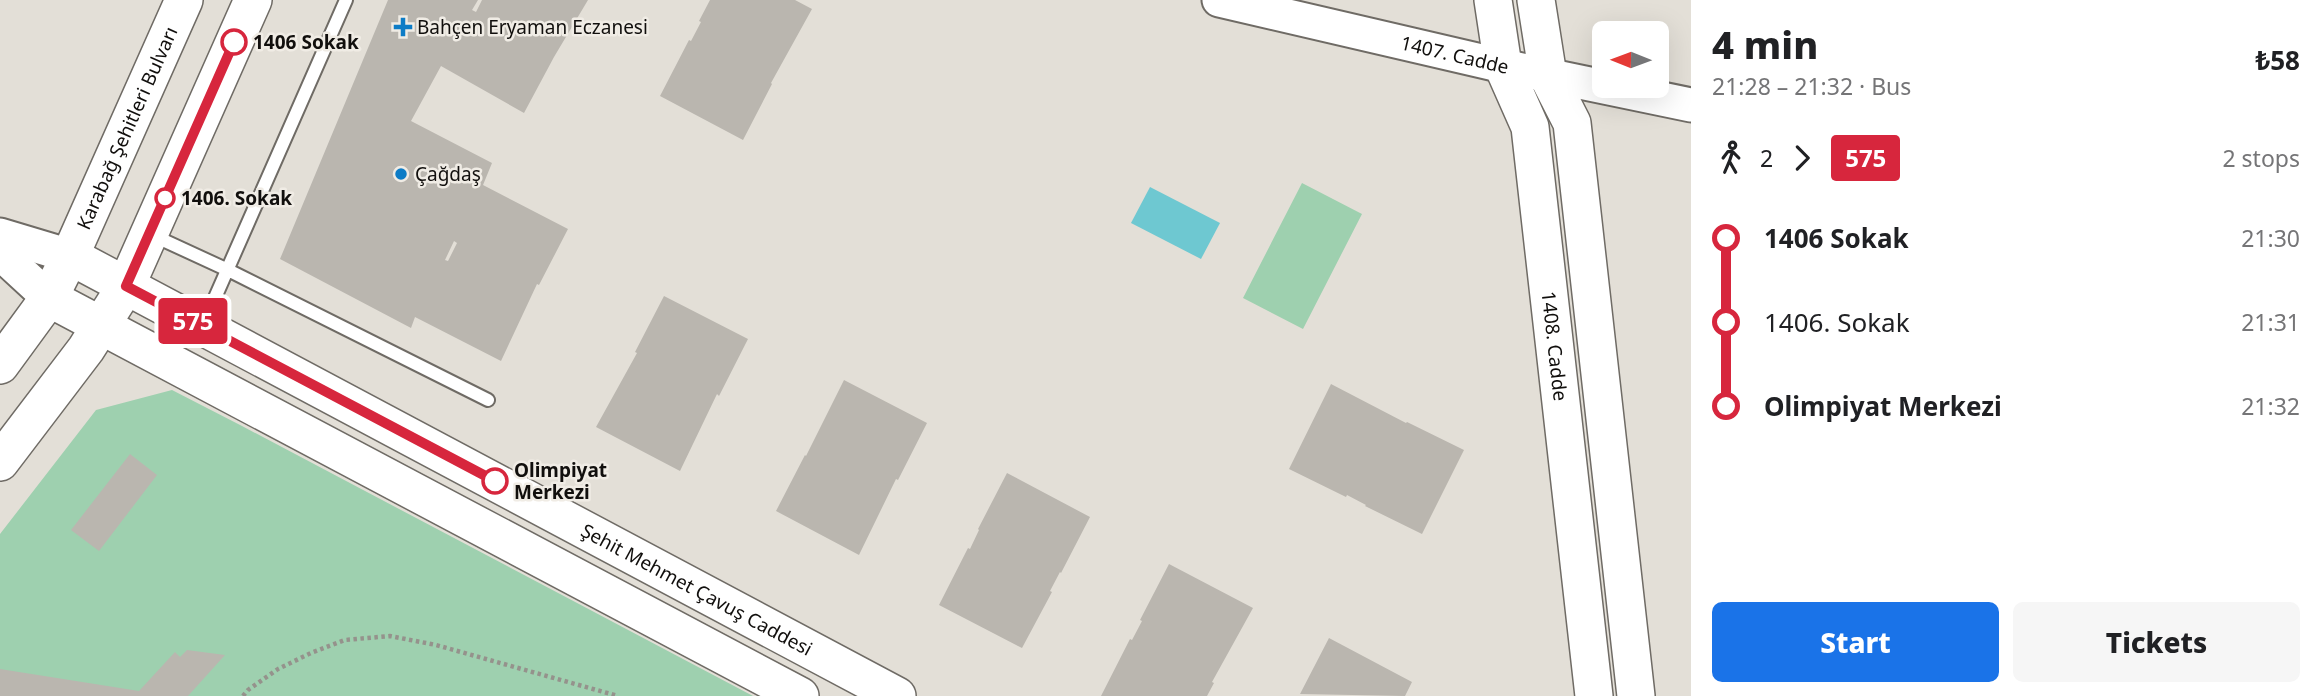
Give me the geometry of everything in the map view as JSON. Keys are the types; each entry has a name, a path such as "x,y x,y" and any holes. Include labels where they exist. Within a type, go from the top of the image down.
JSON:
{"main road":[{"name":"Karabağ Şehitleri Bulvarı","path":"0,365 48,298 70,256 184,0"},
{"path":"0,462 86,349 126,286 253,0"},
{"name":"1408. Cadde","path":"1493,0 1503,66 1530,127 1594,696"},
{"path":"1536,0 1548,76 1572,123 1636,696"},
{"name":"Şehit Mehmet Çavuş Caddesi","path":"70,256 897,696"},
{"path":"48,298 800,696"}],"street":[{"name":"1407. Cadde","path":"1219,0 1503,66 1691,105"},
{"path":"0,235 70,256"},
{"path":"0,253 48,298"}],"lane":[{"path":"203,326 346,0"},
{"path":"149,234 228,270 488,400"}],"path":[{"path":"243,696 278,669 311,653 345,640 390,636 436,645 618,696"}],"green space":[{"path":"1302,183 1362,214 1303,329 1243,298"},
{"path":"172,390 753,696 0,696 0,534 96,410"}],"water":[{"path":"1150,187 1220,223 1201,259 1131,223"}],"building":[{"path":"388,0 478,0 472,10 476,12 482,0 588,0 524,113 441,66 411,121 492,163 483,185 568,229 539,285 537,284 501,361 415,317 411,328 280,259","holes":["454,241 457,243 448,261 445,260"]},
{"path":"710,0 795,0 812,9 743,140 660,96 701,22 699,21"},
{"path":"664,296 748,339 719,396 717,394 680,471 596,427 637,353 635,352"},
{"path":"844,380 927,423 859,555 776,511"},
{"path":"1331,384 1464,450 1422,534 1347,495 1346,497 1289,469"},
{"path":"130,454 157,475 99,551 71,530"},
{"path":"1007,473 1090,517 1022,648 939,605"},
{"path":"1169,564 1253,608 1207,696 1101,696 1142,621 1140,620"},
{"path":"1329,638 1412,682 1405,696 1300,694"},
{"path":"187,650 225,655 188,696 0,696 0,669 139,691 175,652 180,657"}],"bus line":[{"name":"575","path":"234,42 126,286 495,481"}],"place":[{"name":"Bahçen Eryaman Eczanesi","path":"403,27"},
{"name":"1406 Sokak","path":"234,42"},
{"name":"Çağdaş","path":"401,174"},
{"name":"1406. Sokak","path":"165,198"},
{"name":"Olimpiyat Merkezi","path":"495,481"}]}
